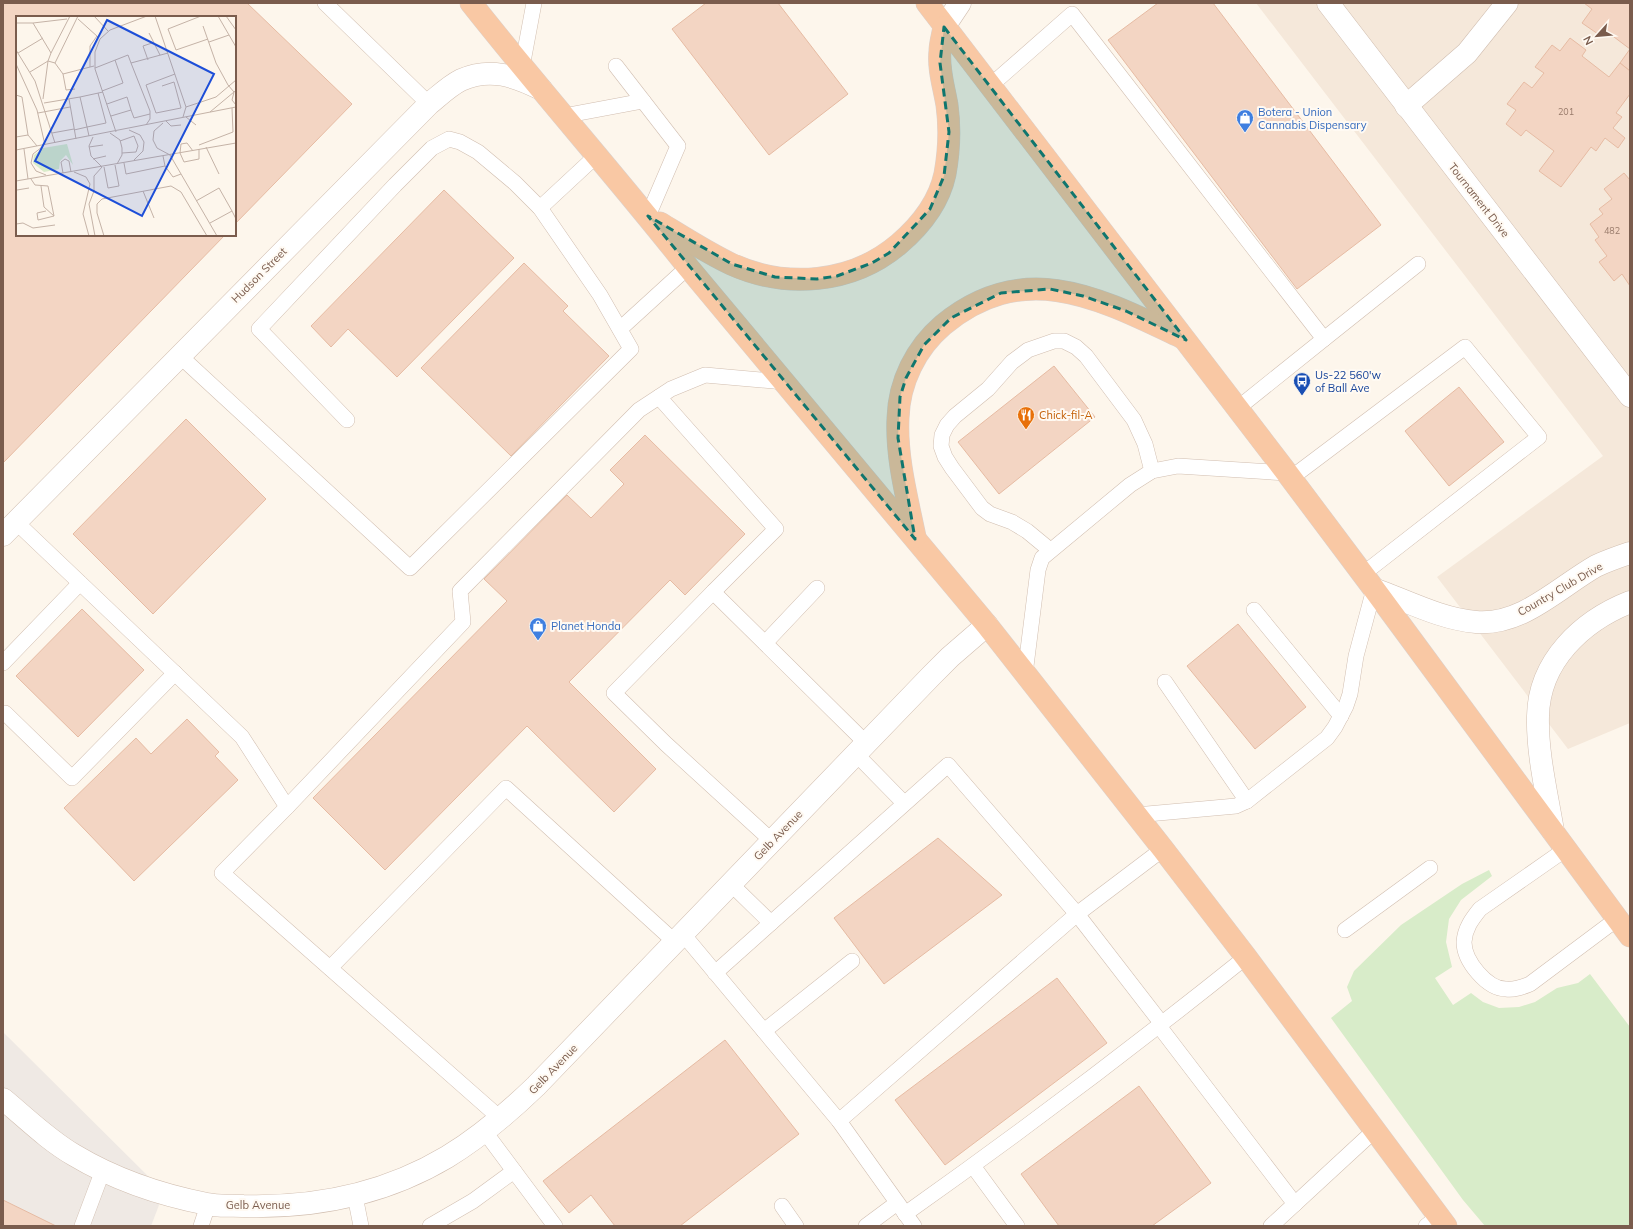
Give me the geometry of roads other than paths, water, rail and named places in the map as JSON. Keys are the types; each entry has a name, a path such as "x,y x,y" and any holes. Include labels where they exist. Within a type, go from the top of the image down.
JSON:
{"highway":[{"path":"471,3 522,67 648,216 688,267 987,625 1246,957 1375,1130 1437,1223"},
{"path":"927,3 1369,581 1624,927"},
{"path":"648,216 732,264 752,272 775,277 817,279 837,276 855,271 884,256 904,240 930,209 939,192 944,176 948,157 949,132 947,106 940,63 940,51 944,27"},
{"path":"915,539 905,488 898,438 900,397 906,378 924,345 952,318 968,307 1001,293 1035,288 1050,289 1083,296 1126,311 1186,340"}],"street":[{"path":"944,27 960,3"},
{"name":"Tournament Drive","path":"1328,3 1630,396"},
{"path":"1406,106 1467,53 1507,3"},
{"name":"Hudson Street","path":"9,528 429,104 461,80 483,75 510,75 541,89"},
{"name":"Country Club Drive","path":"1369,581 1448,617 1477,622 1491,622 1522,612 1596,566 1630,553"},
{"path":"1553,831 1539,734 1538,716 1540,696 1545,680 1561,651 1572,639 1600,616 1630,602"},
{"name":"Gelb Avenue","path":"3,1099 51,1140 74,1155 103,1170 145,1188 208,1205 298,1205 355,1196 384,1187 410,1176 446,1158 493,1126 536,1086 950,657 987,625"}],"lane":[{"path":"325,3 429,104"},
{"path":"522,67 534,3"},
{"path":"990,86 1074,9 1324,339"},
{"path":"616,66 678,146 648,216"},
{"path":"563,116 643,101"},
{"path":"180,356 410,568 631,348 587,275 540,208 515,183 478,152 460,142 449,139 432,148 259,329 347,420"},
{"path":"540,208 596,156"},
{"path":"1238,408 1418,264"},
{"path":"620,329 688,267"},
{"path":"1050,550 1022,528 1012,522 990,514 982,508 952,468 945,457 941,446 942,435 947,424 988,389 1012,362 1028,350 1054,341 1064,341 1076,347 1086,356 1134,420 1145,444 1152,471"},
{"path":"1025,674 1038,570 1042,558 1130,485 1152,471 1178,466 1289,475 1465,347 1539,437 1369,581 1350,694 1335,727 1322,742 1247,801 1228,808 1136,815"},
{"path":"555,1226 514,1171 493,1126 330,968 222,873 463,622 460,591 639,410 671,389 705,375 785,382"},
{"path":"659,397 776,529 614,693 666,744 772,841"},
{"path":"9,528 80,584 242,737 287,807"},
{"path":"3,663 80,584"},
{"path":"765,643 817,588"},
{"path":"713,592 765,643 861,749 904,804"},
{"path":"1254,610 1341,716"},
{"path":"4,711 72,778 175,673"},
{"path":"1165,682 1247,801"},
{"path":"715,973 948,765 1077,914 1295,1204"},
{"path":"330,968 506,788 679,938 715,973 839,1121 906,1214"},
{"path":"839,1121 1077,914 1163,849"},
{"path":"1566,849 1480,909 1472,919 1467,928 1464,942 1467,954 1474,968 1486,982 1496,987 1505,990 1518,988 1530,984 1624,927"},
{"path":"1345,930 1430,868"},
{"path":"731,884 771,923"},
{"path":"866,1226 906,1214 973,1166 1161,1025 1246,957"},
{"path":"764,1031 852,961"},
{"path":"1271,1226 1375,1130"},
{"path":"973,1166 1017,1226"},
{"path":"82,1226 103,1170"},
{"path":"430,1226 473,1201 514,1171"},
{"path":"355,1196 360,1226"},
{"path":"201,1226 208,1205"},
{"path":"782,1206 796,1226"}],"place":[{"name":"Botera - Union Cannabis Dispensary","path":"1245,133"},
{"name":"Us-22 560'w of Ball Ave","path":"1302,396"},
{"name":"Chick-fil-A","path":"1026,430"},
{"name":"Planet Honda","path":"538,641"}]}
